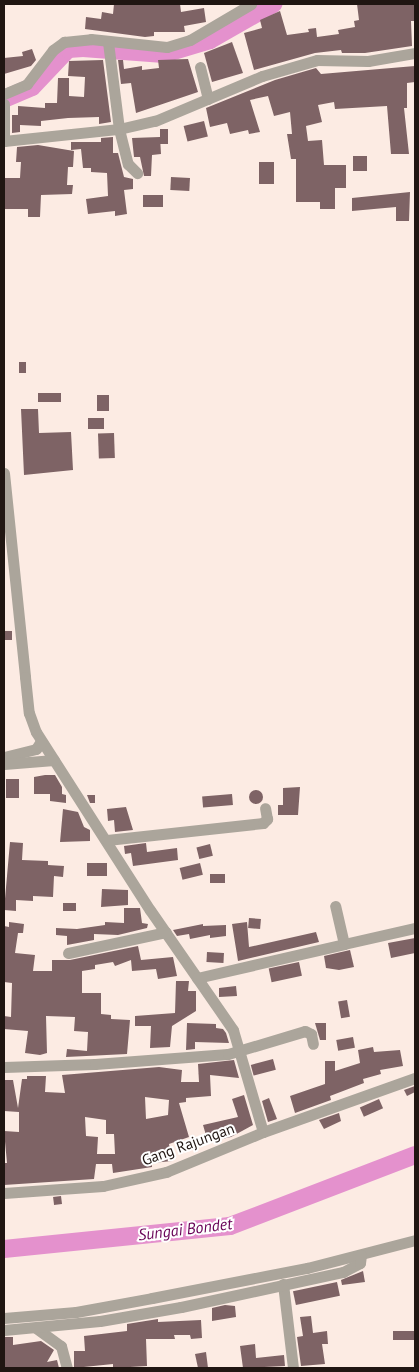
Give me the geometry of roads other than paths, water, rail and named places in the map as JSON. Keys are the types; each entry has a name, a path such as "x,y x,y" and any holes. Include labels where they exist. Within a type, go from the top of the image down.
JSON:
{"street":[{"path":"4,94 27,84 57,45 80,40 109,48 174,46 230,19 251,4"},
{"path":"109,48 119,128 128,164 137,173"},
{"path":"4,104 4,141 119,128 176,114 262,76 317,60 368,61 415,53"},
{"path":"200,67 208,99"},
{"path":"4,473 7,533 29,713 48,751 166,932 233,1030 242,1052 263,1132"},
{"path":"5,760 36,749 48,751"},
{"path":"5,760 48,751"},
{"path":"107,840 263,823 267,819 265,808"},
{"path":"335,906 344,944"},
{"path":"197,978 415,928"},
{"path":"68,953 166,932"},
{"path":"4,1067 171,1060 242,1052 305,1031 311,1034 313,1044"},
{"name":"Gang Rajungan","path":"4,1193 103,1186 166,1172 263,1132 415,1078"},
{"path":"4,1318 76,1312 361,1255 415,1240"},
{"path":"4,1330 141,1315 354,1269 360,1263 361,1255"},
{"path":"283,1284 293,1368"},
{"path":"36,1328 61,1346 67,1368"}],"waterway":[{"path":"4,99 32,87 68,49 83,48 164,54 210,40 273,4"},
{"name":"Sungai Bondet","path":"4,1249 230,1226 415,1155"}]}
